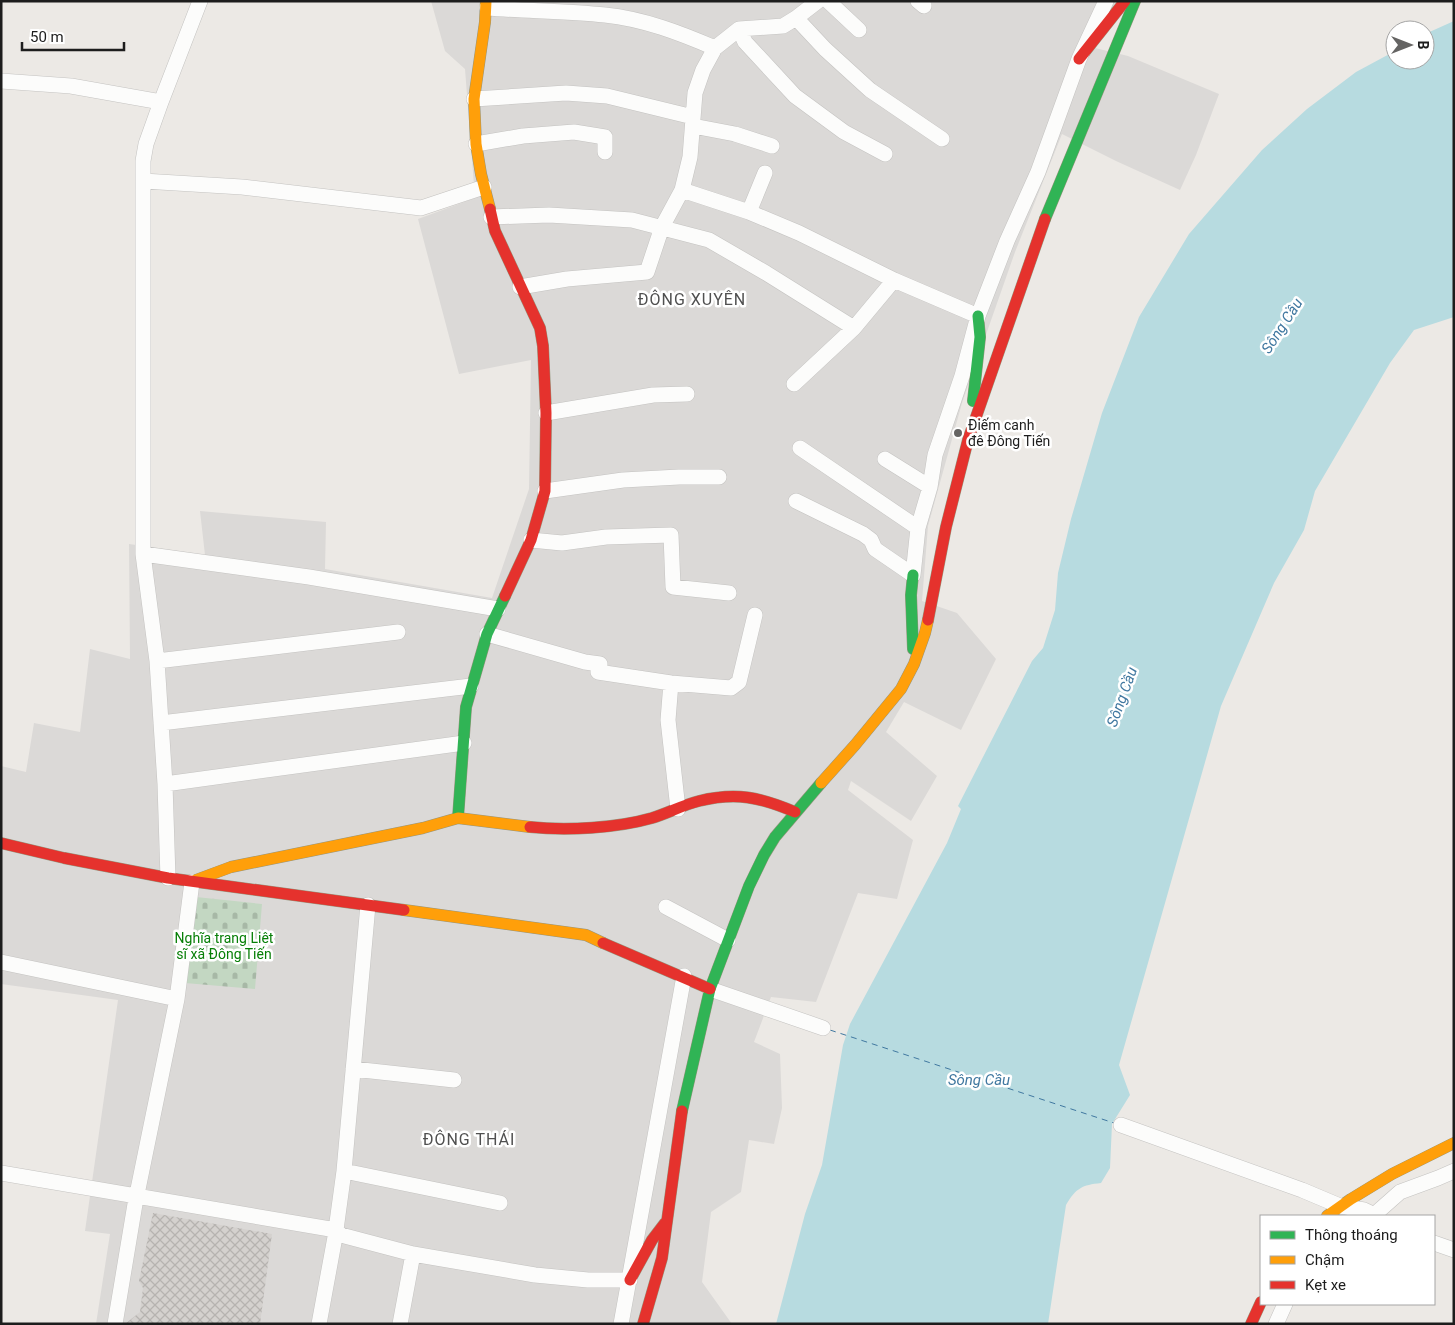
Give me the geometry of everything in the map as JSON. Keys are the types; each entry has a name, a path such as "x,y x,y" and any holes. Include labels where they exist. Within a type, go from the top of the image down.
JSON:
{"main road":[{"path":"1078,59 1125,1"},
{"path":"643,1324 662,1258 679,1122 710,989 728,940 749,886 775,837 901,689 914,664 925,633 946,527 968,440 1052,201 1135,1"},
{"path":"458,818 466,707 471,686 487,634 531,540 545,491 546,413 543,346 540,328 495,231 476,144 474,99 487,5"},
{"path":"968,440 980,337 978,316"},
{"path":"913,575 911,595 914,664"},
{"path":"192,882 231,866 338,846 423,828 458,818 541,828 572,829 627,823 651,818 698,801 734,795 778,803 795,812"},
{"path":"1,843 64,858 192,882 586,934 710,989"},
{"path":"1328,1215 1393,1174 1454,1143"},
{"path":"630,1280 652,1240 668,1218"},
{"path":"1251,1324 1258,1312"}],"street":[{"path":"168,878 157,660 143,554 143,161 146,144 200,1"},
{"path":"520,287 567,279 647,272 662,227 682,190 690,157 695,93 703,70 715,48 739,29 782,26 818,1"},
{"path":"828,1 859,30"},
{"path":"796,501 862,534 871,540 875,549 913,575 918,528 930,487 935,455 962,376 978,316 1007,241 1038,172 1078,59 1106,1"},
{"path":"487,5 606,15 677,32 715,48"},
{"path":"796,18 825,49 870,90 942,139"},
{"path":"739,29 745,42 794,96 844,132 884,154"},
{"path":"1,80 71,86 161,102"},
{"path":"474,99 566,93 599,96 772,146"},
{"path":"476,144 523,136 574,132 605,137 605,152"},
{"path":"749,212 765,173"},
{"path":"143,181 242,187 421,208 484,187"},
{"path":"682,190 749,212 799,233 894,280 978,316"},
{"path":"491,217 549,216 632,220 709,240 854,328"},
{"path":"794,384 854,328 894,280"},
{"path":"546,413 653,395 687,394"},
{"path":"800,448 918,528"},
{"path":"885,459 930,487"},
{"path":"545,491 623,480 720,477"},
{"path":"531,540 562,543 606,538 671,535 673,588 729,593"},
{"path":"143,554 309,577 498,609"},
{"path":"487,634 585,662 600,664 598,672 671,683 731,688 739,682 755,615"},
{"path":"157,660 398,632"},
{"path":"671,683 668,720 678,809"},
{"path":"161,723 471,686"},
{"path":"164,784 464,743"},
{"path":"115,1324 136,1199 177,999 192,882"},
{"path":"319,1324 337,1234 368,905"},
{"path":"666,907 728,940"},
{"path":"1,962 177,999"},
{"path":"621,1324 684,976"},
{"path":"710,989 823,1028"},
{"path":"353,1069 454,1080"},
{"path":"1121,1125 1302,1190 1340,1206 1368,1214 1400,1192 1454,1171"},
{"path":"344,1171 500,1203"},
{"path":"1,1173 337,1234 414,1254 535,1275 588,1280 630,1280"},
{"path":"1,1182 136,1199"},
{"path":"1435,1243 1454,1250"},
{"path":"400,1324 414,1254"},
{"path":"1276,1324 1285,1305"}],"shaded area":[{"path":"431,1 1116,1 1095,48 1128,56 1219,94 1196,155 1180,190 1062,134 1015,252 962,403 928,526 922,601 957,613 996,659 961,730 904,702 886,732 937,776 911,821 851,781 848,790 913,840 897,899 858,893 816,1002 771,997 754,1042 780,1054 782,1108 774,1144 749,1140 741,1192 711,1212 702,1282 732,1324 96,1324 110,1234 85,1231 118,1000 1,984 1,766 26,772 34,723 80,732 90,649 130,659 129,544 205,555 200,511 326,522 325,569 492,598 529,489 531,360 459,374 418,219 475,198 465,69 445,51"}],"green space":[{"name":"Nghĩa trang Liệt sĩ xã Đông Tiến","path":"196,897 262,904 255,989 185,983"}],"water":[{"name":"Sông Cầu","path":"1454,21 1454,317 1414,330 1390,363 1315,491 1304,530 1274,583 1221,706 1119,1065 1130,1095 1112,1124 1110,1168 1101,1183 1080,1188 1066,1205 1048,1324 776,1324 805,1214 822,1165 843,1045 850,1024 947,843 961,809 958,806 1032,661 1043,648 1055,610 1058,573 1071,519 1102,413 1139,317 1189,234 1262,150 1307,109 1356,72 1385,56 1385,70 1435,70 1435,30"}],"building":[{"path":"153,1213 272,1234 260,1324 125,1324 140,1312 143,1288 139,1281"}],"ferry route":[{"path":"830,1030 1114,1123"}],"traffic: fast":[{"path":"1045,219 1135,1"},
{"path":"973,401 980,337 978,316"},
{"path":"913,575 911,595 913,649"},
{"path":"458,818 466,707 487,634 505,596"},
{"path":"682,1111 710,989 749,886 775,837 821,783"}],"traffic: slow":[{"path":"486,1 485,22 474,99 476,144 490,209"},
{"path":"821,783 901,689 914,664 928,620"},
{"path":"196,880 231,867 423,828 458,818 530,827"},
{"path":"404,910 586,935 603,943"},
{"path":"1328,1215 1392,1174 1454,1143"}],"traffic: jam":[{"path":"1079,59 1125,1"},
{"path":"490,209 495,231 540,328 543,346 546,413 545,491 531,540 505,596"},
{"path":"928,620 946,527 968,440 1045,219"},
{"path":"530,827 576,829 623,824 652,818 699,801 725,797 759,800 795,812"},
{"path":"1,843 64,858 168,878 404,910"},
{"path":"603,943 710,989"},
{"path":"643,1324 662,1258 682,1111"},
{"path":"630,1280 652,1240 665,1223"},
{"path":"1251,1324 1260,1304"}],"place":[{"name":"Điếm canh đê Đông Tiến","path":"958,433"}],"district":[{"name":"ĐÔNG XUYÊN","path":"692,299"},
{"name":"ĐÔNG THÁI","path":"469,1139"}]}
